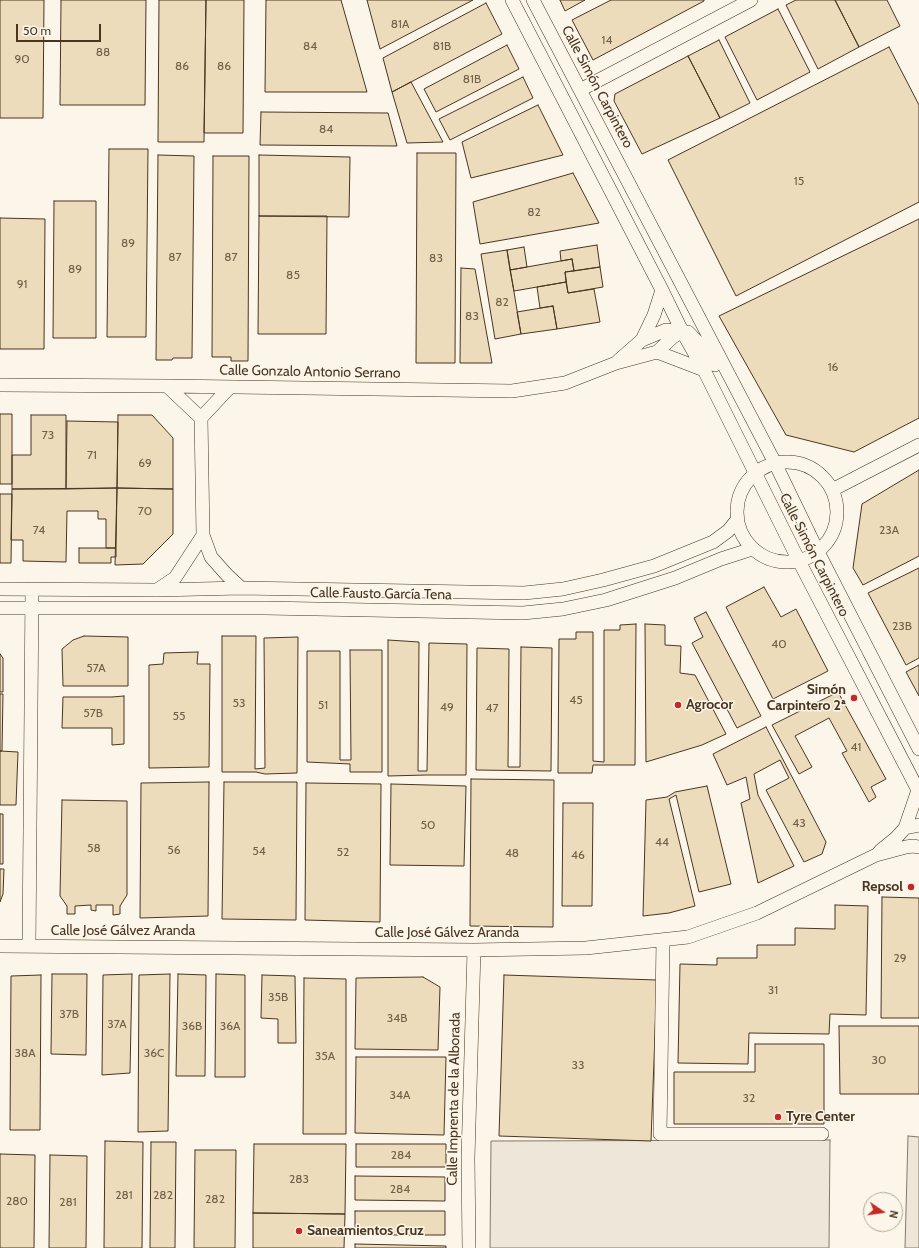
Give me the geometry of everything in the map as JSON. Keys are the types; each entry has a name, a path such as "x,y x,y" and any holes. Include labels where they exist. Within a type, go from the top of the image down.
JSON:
{"street":[{"name":"Calle Simón Carpintero","path":"512,0 519,6 525,6 529,0"},
{"name":"Calle Simón Carpintero","path":"512,0 618,203 682,332 704,370 799,561 919,791"},
{"name":"Calle Simón Carpintero","path":"533,0 775,463 818,552 919,749"},
{"path":"580,90 751,0"},
{"name":"Calle Simón Carpintero","path":"526,27 527,19 530,14 535,14 542,18"},
{"name":"Calle Simón Carpintero","path":"606,181 612,184 619,183 623,171"},
{"path":"618,203 621,190 626,189 634,193"},
{"name":"Calle Gonzalo Antonio Serrano","path":"642,340 654,315 662,290"},
{"path":"682,332 692,304"},
{"name":"Calle Gonzalo Antonio Serrano","path":"616,363 642,340 666,330 682,332"},
{"name":"Calle Simón Carpintero","path":"682,332 688,332 708,353 733,400 752,419"},
{"name":"Calle Gonzalo Antonio Serrano","path":"0,385 512,391 565,383 616,363 657,352 673,337 682,332"},
{"path":"657,352 704,370"},
{"path":"167,386 201,418"},
{"path":"230,387 201,418 203,535 211,556 227,575 241,588"},
{"path":"832,490 919,445"},
{"path":"792,462 808,466 822,476 832,490 837,507 836,524 830,539 818,552 809,558 782,563 766,558 752,549 742,536 737,520 737,502 741,492 755,473 764,467 775,463 792,462"},
{"name":"Calle Fausto García Tena","path":"0,589 157,590 241,588 524,593 563,589 654,566 712,542 728,531 737,520"},
{"path":"157,590 175,578 203,535"},
{"name":"Calle Fausto García Tena","path":"0,608 264,608 523,613 563,609 606,600 675,578 721,559 752,549"},
{"path":"29,946 32,589"},
{"name":"Calle José Gálvez Aranda","path":"876,855 905,828 919,791"},
{"path":"905,828 919,825"},
{"name":"Calle José Gálvez Aranda","path":"0,946 474,950 586,948 663,940 688,937 757,913 876,855 917,845"},
{"path":"663,940 660,1134 822,1134"},
{"name":"Calle Imprenta de la Alborada","path":"469,1248 468,1158 474,950"}],"shaded area":[{"path":"908,1136 919,1137 919,1248 905,1248"},
{"path":"830,1140 829,1248 490,1248 491,1141"}],"building":[{"path":"0,0 44,0 43,118 0,118"},
{"path":"61,0 146,0 145,105 60,105"},
{"path":"159,0 206,0 204,142 158,142"},
{"path":"206,0 244,0 243,133 204,133"},
{"path":"266,0 341,0 367,92 265,92"},
{"path":"367,0 473,0 380,49"},
{"path":"560,0 585,0 565,11"},
{"path":"611,0 704,1 593,60 572,20"},
{"path":"796,0 835,0 859,47 818,69 786,5"},
{"path":"835,0 887,0 900,26 859,47"},
{"path":"486,3 502,34 392,92 383,58"},
{"path":"778,9 810,72 757,100 725,37"},
{"path":"719,40 750,103 720,118 688,56"},
{"path":"507,45 519,69 436,112 424,89"},
{"path":"889,47 919,105 919,202 736,296 668,160"},
{"path":"688,56 720,118 642,154 614,101 615,94"},
{"path":"523,77 533,98 450,140 439,119"},
{"path":"411,82 443,142 407,143 392,92"},
{"path":"538,105 563,155 471,178 462,142"},
{"path":"261,112 388,113 397,146 260,145"},
{"path":"109,149 148,149 146,337 107,337"},
{"path":"417,153 456,153 455,363 416,363"},
{"path":"158,155 194,156 192,358 156,360"},
{"path":"259,155 350,157 349,217 259,216"},
{"path":"213,156 249,156 248,361 231,361 231,357 212,357"},
{"path":"573,173 599,223 480,244 473,202"},
{"path":"54,201 96,201 96,338 53,338"},
{"path":"259,216 327,216 326,334 258,334"},
{"path":"0,218 45,219 44,349 0,349"},
{"path":"919,219 919,418 854,452 786,435 719,316"},
{"path":"597,245 600,267 574,271 572,259 561,261 560,251"},
{"path":"524,247 527,267 510,270 507,250"},
{"path":"507,250 521,334 495,339 481,254"},
{"path":"572,259 574,271 565,272 566,282 514,291 510,270"},
{"path":"600,267 603,287 568,293 565,272"},
{"path":"461,268 475,269 492,363 460,363"},
{"path":"566,282 568,293 594,289 600,322 557,329 553,306 540,308 537,287"},
{"path":"553,306 557,329 521,334 517,312"},
{"path":"0,414 12,414 12,484 0,484"},
{"path":"31,415 66,415 66,489 12,489 12,455 31,455"},
{"path":"118,415 152,415 173,438 173,489 117,488"},
{"path":"67,421 118,422 117,488 66,489"},
{"path":"919,470 919,556 863,585 853,568 862,504"},
{"path":"117,488 173,489 173,534 143,564 115,565"},
{"path":"117,488 116,548 106,548 106,519 98,519 98,511 67,511 66,562 23,561 23,540 11,540 12,489"},
{"path":"0,494 12,494 11,563 0,563"},
{"path":"79,548 116,548 116,557 111,557 111,563 79,563"},
{"path":"919,568 919,658 906,665 868,593"},
{"path":"764,587 781,617 796,609 828,671 773,699 726,607"},
{"path":"706,612 761,716 737,728 692,643 703,637 694,618"},
{"path":"636,624 635,765 593,765 592,773 558,773 559,639 576,639 576,632 593,632 593,761 604,762 604,630 620,630 620,625"},
{"name":"Agrocor","path":"645,624 665,625 665,645 681,646 680,673 695,675 726,734 702,745 646,762"},
{"path":"84,636 128,637 128,686 63,686 62,649 73,640"},
{"path":"222,636 256,636 255,769 265,768 264,638 298,637 297,773 265,774 256,772 222,772"},
{"path":"388,640 419,642 418,771 427,771 429,643 467,644 466,775 388,776"},
{"path":"521,647 552,648 551,771 476,770 477,648 509,649 508,767 520,767"},
{"path":"350,650 382,650 382,772 350,772 350,764 307,762 307,651 340,651 340,760 351,760"},
{"path":"198,652 197,664 210,664 209,767 149,768 149,665 163,664 164,653"},
{"path":"0,654 3,658 3,692 0,692"},
{"path":"919,665 919,696 906,672"},
{"path":"838,692 886,779 871,787 876,797 869,802 842,753 847,751 829,718 795,736 812,767 799,774 772,725"},
{"path":"0,694 3,694 2,751 0,751"},
{"path":"124,696 124,744 112,745 112,728 62,728 63,697"},
{"path":"766,727 826,842 822,854 804,862 766,790 789,778 780,760 754,774 758,795 794,866 758,883 741,803 750,799 746,777 727,785 713,754"},
{"path":"0,751 18,752 16,805 0,805"},
{"path":"471,779 554,780 553,927 470,926"},
{"path":"209,782 208,916 140,918 141,783"},
{"path":"224,782 297,782 296,920 222,919"},
{"path":"306,783 381,784 380,922 305,920"},
{"path":"391,784 466,786 464,866 390,865"},
{"path":"707,786 731,884 699,892 676,795 669,799 695,906 669,913 643,916 646,800 667,797 675,792"},
{"path":"62,800 127,801 127,895 120,906 120,914 113,915 113,905 96,905 96,911 91,910 91,905 75,906 75,914 67,914 67,906 60,896"},
{"path":"563,803 593,803 592,906 562,906"},
{"path":"0,814 3,814 3,864 0,864"},
{"path":"0,869 4,869 3,894 0,902"},
{"path":"882,897 919,898 919,1018 881,1018"},
{"path":"835,905 868,906 866,1015 830,1014 829,1034 749,1033 748,1064 678,1063 680,964 717,965 717,958 757,958 757,945 795,945 795,928 835,929"},
{"path":"52,974 87,974 86,1055 51,1054"},
{"path":"132,974 130,1073 102,1075 103,975"},
{"path":"170,974 168,1131 138,1132 139,975"},
{"path":"178,974 206,975 205,1076 176,1076"},
{"path":"216,974 245,975 245,1077 215,1077"},
{"path":"41,975 40,1130 10,1130 11,976"},
{"path":"262,975 295,976 296,1043 278,1043 278,1019 261,1018"},
{"path":"504,975 657,980 651,1141 499,1136"},
{"path":"423,977 440,987 438,1050 355,1049 356,978"},
{"path":"304,978 346,979 346,1134 303,1134"},
{"path":"839,1026 919,1026 919,1094 840,1094"},
{"path":"755,1044 824,1044 824,1124 674,1124 674,1072 755,1072"},
{"path":"356,1057 446,1057 444,1135 355,1133"},
{"path":"105,1141 143,1142 142,1248 104,1248"},
{"path":"151,1142 176,1142 175,1248 150,1248"},
{"path":"254,1144 346,1144 345,1214 253,1213"},
{"path":"356,1144 446,1144 446,1167 356,1167"},
{"path":"195,1150 236,1150 235,1248 194,1248"},
{"path":"0,1154 35,1155 34,1248 0,1248"},
{"path":"50,1155 87,1156 86,1248 49,1248"},
{"path":"355,1176 445,1177 445,1201 355,1200"},
{"path":"355,1211 445,1211 445,1235 355,1235"},
{"name":"Saneamientos Cruz","path":"253,1213 345,1214 344,1248 253,1248"},
{"path":"355,1244 446,1246 446,1248 355,1248"}],"place":[{"name":"Simón Carpintero 2ª","path":"854,698"},
{"name":"Agrocor","path":"678,705"},
{"name":"Repsol","path":"911,887"},
{"name":"Tyre Center","path":"778,1117"},
{"name":"Saneamientos Cruz","path":"299,1231"}]}
